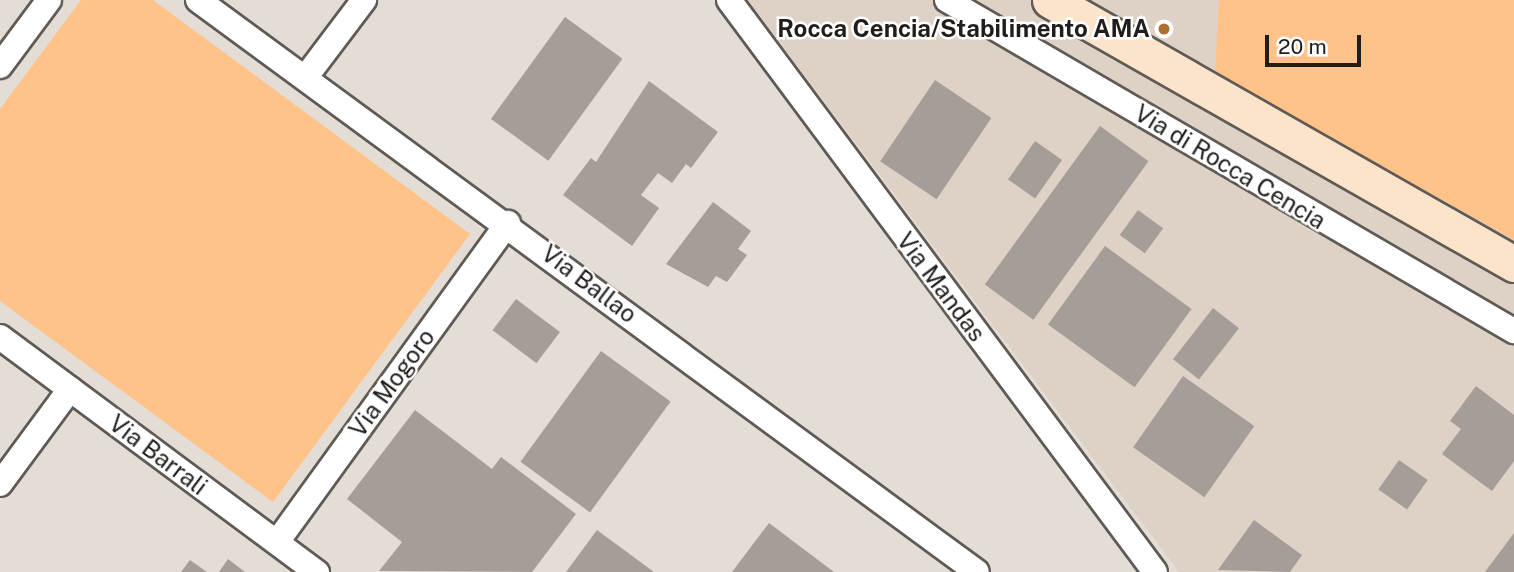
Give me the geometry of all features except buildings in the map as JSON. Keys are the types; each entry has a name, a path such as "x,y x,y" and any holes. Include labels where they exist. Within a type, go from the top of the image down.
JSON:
{"main road":[{"path":"1050,0 1514,264"}],"street":[{"path":"0,66 49,0"},
{"name":"Via Ballao","path":"198,0 508,223 977,572"},
{"path":"305,78 364,0"},
{"name":"Via Mandas","path":"729,0 1155,572"},
{"name":"Via di Rocca Cencia","path":"947,0 1514,331"},
{"name":"Via Mogoro","path":"276,542 508,223"},
{"name":"Via Barrali","path":"0,337 317,572"},
{"path":"0,484 70,389"}],"shaded area":[{"path":"81,0 153,0 470,234 273,502 0,301 0,109"},
{"path":"748,0 1219,0 1216,73 1514,240 1514,572 1179,572"},
{"path":"1219,0 1514,0 1514,240 1215,73"}],"place":[{"name":"Rocca Cencia/Stabilimento AMA","path":"1164,29"}]}
